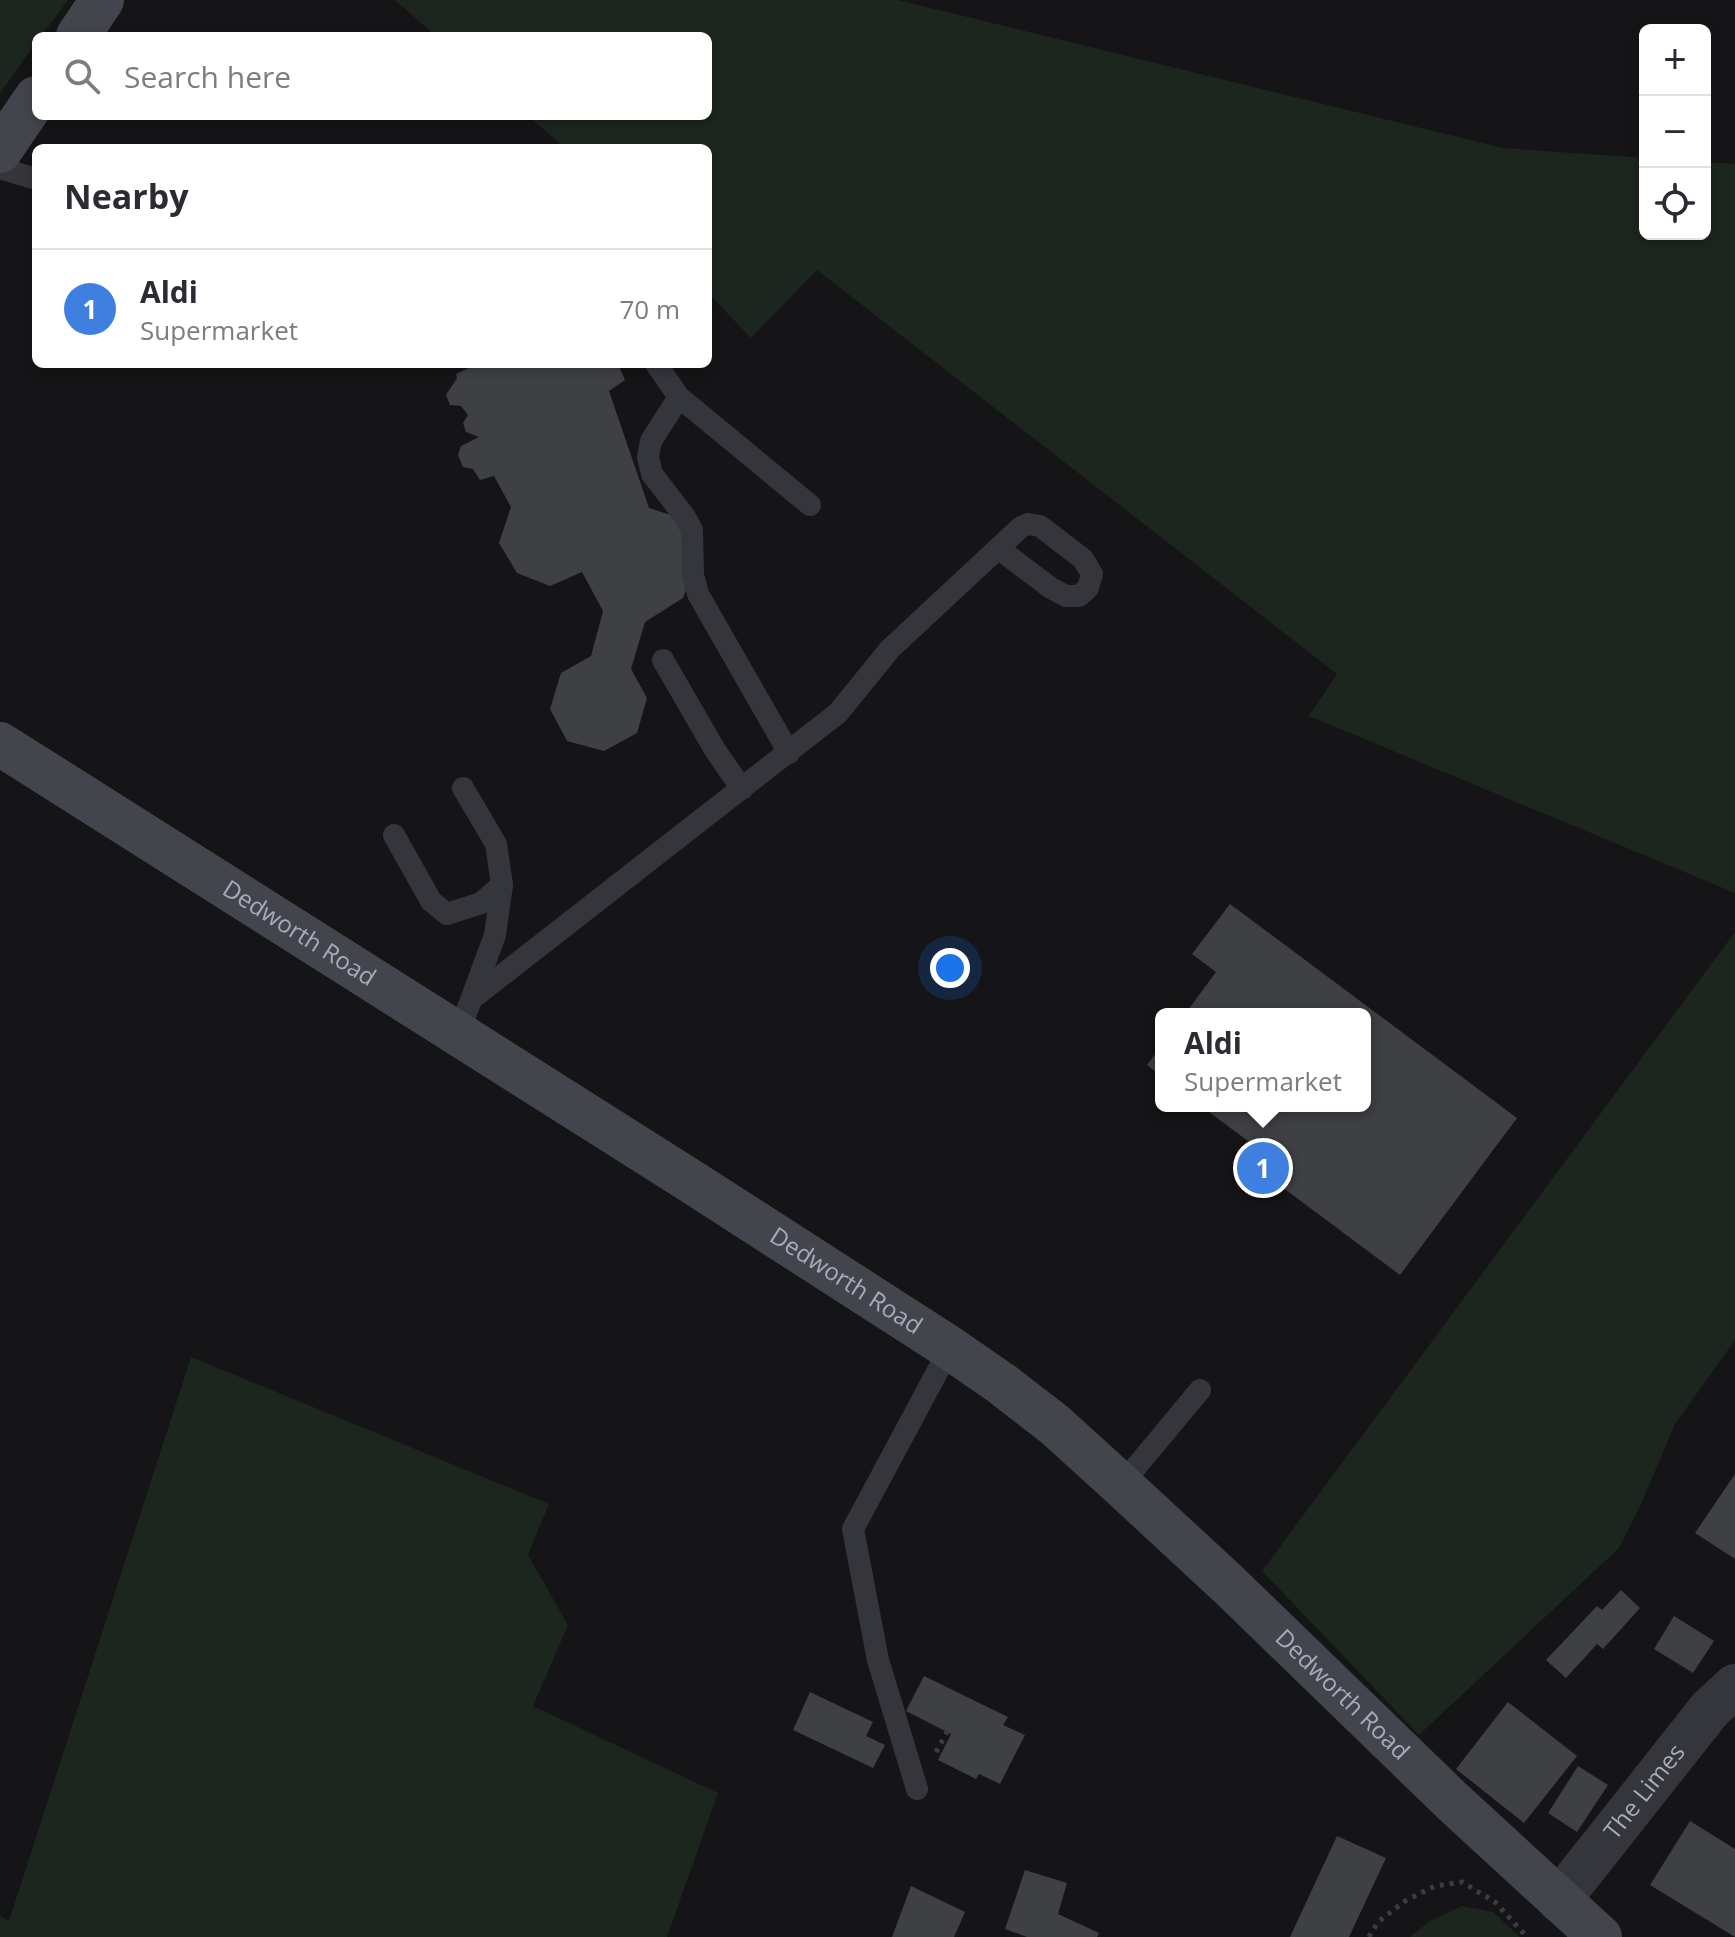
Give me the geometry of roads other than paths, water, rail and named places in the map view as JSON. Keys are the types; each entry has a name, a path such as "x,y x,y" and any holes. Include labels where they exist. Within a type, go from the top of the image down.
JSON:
{"main road":[{"path":"81,32 102,0"},
{"path":"0,151 32,104"},
{"name":"Dedworth Road","path":"0,744 466,1016 701,1188 1002,1384 1055,1425 1121,1485 1452,1801 1600,1937"}],"street":[{"name":"The Limes","path":"1559,1900 1710,1709 1735,1686"}],"lane":[{"path":"0,168 32,178"},
{"path":"659,368 679,397 810,505"},
{"path":"679,397 651,441 648,457 652,474 692,530 693,575 698,594 789,753"},
{"path":"466,1016 838,713 890,649 999,549"},
{"path":"663,660 715,750 742,789"},
{"path":"463,788 496,844 502,885 495,935 466,1016"},
{"path":"394,835 431,901 447,914 481,903 502,885"},
{"path":"917,1789 878,1660 853,1529 950,1348"},
{"path":"1121,1485 1200,1390"}],"place":[{"name":"Aldi","path":"1263,1168"}]}
